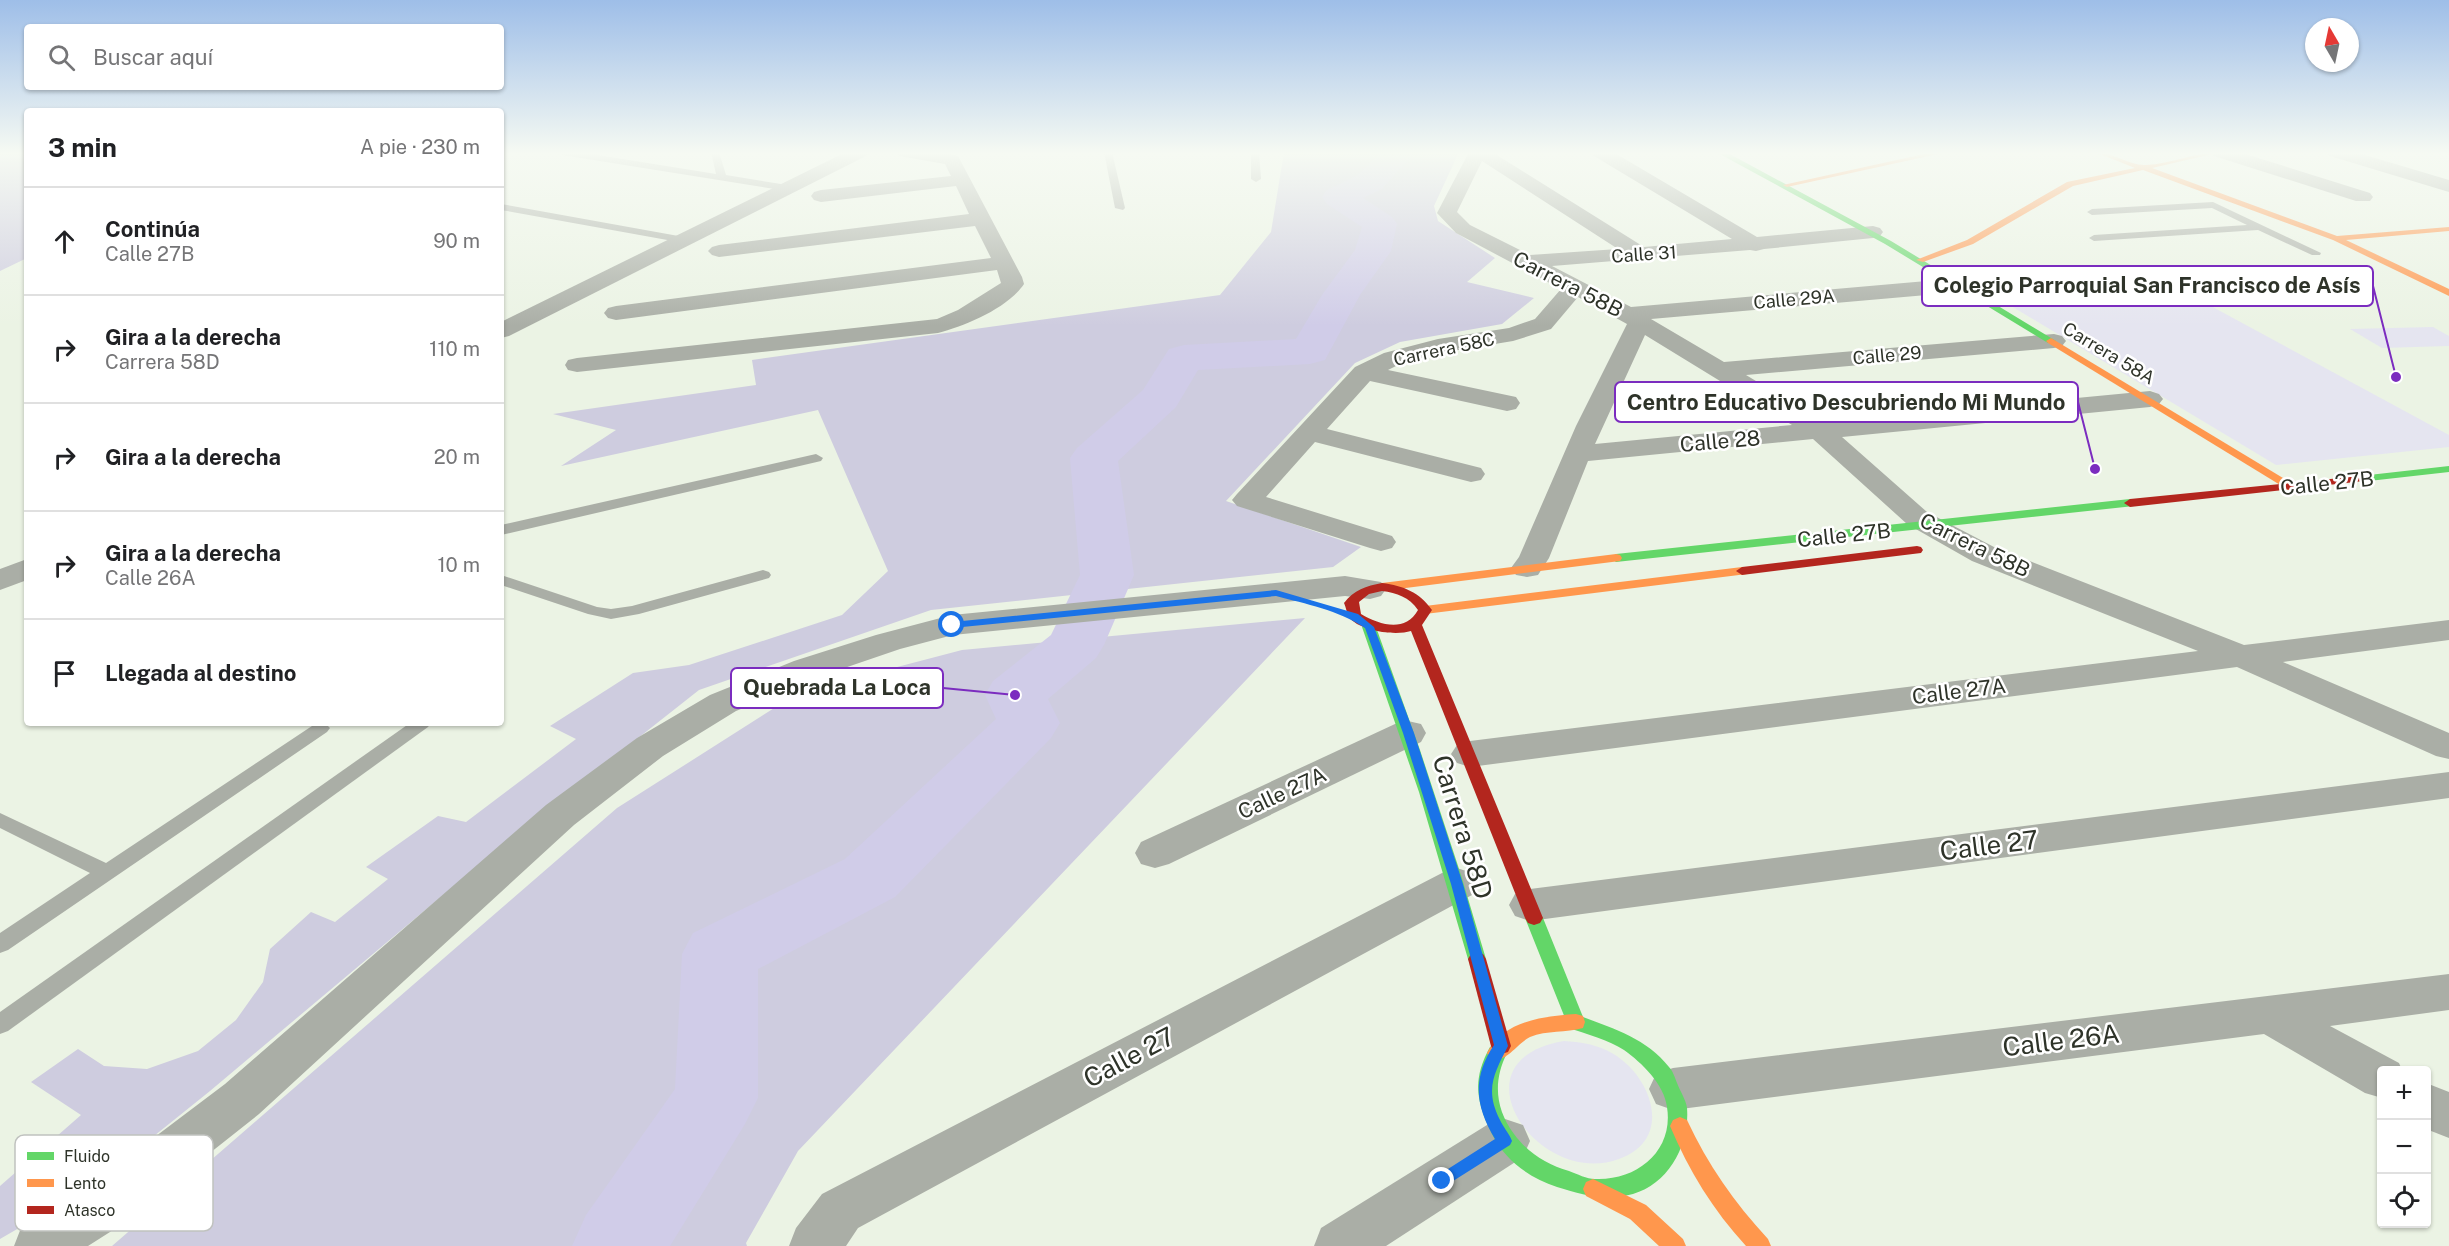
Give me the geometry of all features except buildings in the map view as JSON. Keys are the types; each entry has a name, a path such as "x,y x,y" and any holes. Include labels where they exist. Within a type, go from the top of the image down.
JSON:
{"main road":[{"name":"Carrera 58A","path":"1833,210 1920,260 2292,487 2303,503"},
{"path":"1920,260 1970,242 2025,210"},
{"path":"2260,210 2336,238 2449,293"},
{"path":"2336,238 2449,229"},
{"name":"Calle 27B","path":"1425,610 1952,542 2292,487 2449,470"},
{"name":"Calle 27B","path":"1376,588 1527,568 1952,542"},
{"path":"1376,588 1406,591 1422,602 1425,610 1424,615 1415,625 1389,630 1362,622 1352,603 1355,597 1376,588"},
{"name":"Carrera 58D","path":"1362,622 1408,733 1457,884 1502,1046"},
{"name":"Carrera 58D","path":"1415,625 1470,754 1576,1022"},
{"path":"1676,1246 1645,1215 1593,1189 1559,1181 1528,1164 1505,1141 1492,1121 1486,1100 1485,1080 1491,1062 1502,1046 1522,1031 1548,1023 1576,1022 1600,1027 1633,1044 1660,1069 1676,1107 1692,1158 1707,1185 1723,1208 1760,1246"},
{"path":"1593,1189 1625,1186 1648,1177 1666,1162 1677,1143 1676,1107"}],"street":[{"path":"504,330 743,210"},
{"path":"577,365 945,324 969,314 1013,284 977,210"},
{"name":"Carrera 58B","path":"1448,210 1447,213 1463,229 1633,318 1820,431 1917,518 1952,542 2238,655 2449,747"},
{"name":"Carrera 58B","path":"1571,210 1640,254"},
{"path":"1699,210 1756,244"},
{"path":"719,251 981,219"},
{"name":"Calle 31","path":"1523,262 1640,254 1873,232"},
{"path":"616,313 1004,263"},
{"name":"Calle 29A","path":"1633,318 1961,285"},
{"name":"Carrera 58C","path":"1381,542 1247,500 1364,372 1393,358 1438,346 1513,334 1543,324 1574,288"},
{"path":"1527,568 1534,558 1633,318"},
{"name":"Calle 29","path":"1720,370 2054,341"},
{"path":"1364,372 1507,403"},
{"name":"Calle 28","path":"1577,454 2150,399"},
{"path":"1308,432 1471,474"},
{"path":"0,581 24,569"},
{"name":"Calle 27B","path":"195,1135 242,1099 560,815 650,747 723,703 806,669 888,642 952,625 1345,586 1376,588"},
{"name":"Calle 27B","path":"1276,593 1362,622"},
{"name":"Calle 27A","path":"1470,754 2449,630"},
{"name":"Calle 27A","path":"1155,853 1408,733"},
{"name":"Calle 27","path":"1530,904 2449,785"},
{"name":"Calle 27","path":"815,1246 840,1211 1457,884"},
{"name":"Calle 26A","path":"1676,1107 2268,1014 2449,992"},
{"path":"2268,1014 2377,1075"},
{"path":"2431,1106 2449,1116"},
{"path":"1340,1246 1505,1141"},
{"name":"Calle 27B","path":"40,1246 65,1231"}],"lane":[{"path":"518,210 684,240"},
{"path":"2092,212 2124,210"},
{"path":"2224,210 2316,253"},
{"path":"2094,238 2260,227"},
{"path":"2291,242 2336,238"},
{"path":"504,529 816,458"},
{"path":"504,581 594,611 611,614 633,611 763,575"},
{"path":"0,944 321,728 316,726"},
{"path":"0,1024 418,726"},
{"path":"0,820 107,872"}],"shaded area":[{"path":"0,210 24,210 24,259 0,271"},
{"path":"1275,210 1435,210 1438,221 1495,258 1467,282 1534,298 1502,324 1400,342 1355,363 1226,501 1361,547 1333,567 931,610 699,690 505,843 155,1135 58,1135 81,1115 31,1082 78,1049 104,1066 147,1069 198,1051 236,1020 263,982 270,949 311,912 335,922 388,879 366,867 438,816 466,822 576,739 550,726 633,673 689,665 842,615 888,571 818,410 561,466 616,430 553,414 756,385 752,360 1220,295 1271,232"},
{"path":"2150,273 2449,435 2449,447 2276,465 1976,285"},
{"path":"2433,327 2449,336 2449,346 2382,348 2350,329"},
{"path":"1305,618 798,1151 746,1243 747,1246 112,1246 129,1231 213,1231 213,1158 617,808 798,693 962,650"},
{"path":"1564,1041 1587,1044 1608,1051 1636,1074 1651,1105 1652,1122 1647,1137 1637,1149 1619,1159 1589,1163 1560,1156 1536,1140 1518,1118 1510,1095 1513,1072 1530,1053"},
{"path":"15,1173 15,1230 0,1239 0,1186"}],"waterway":[{"path":"618,1246 716,1098 720,954 870,878 1029,723 1015,695 1075,645 1107,575 1094,458 1160,398 1184,358 1310,351 1341,295 1373,251 1380,224 1359,210"}],"traffic: fast":[{"path":"1831,210 1888,242 2051,341"},
{"path":"2360,479 2449,469"},
{"path":"1616,558 2130,503"},
{"path":"1369,627 1427,792 1477,959"},
{"path":"1534,918 1576,1022"},
{"path":"1497,1053 1488,1072 1487,1092 1500,1130 1515,1151 1535,1167 1550,1175 1595,1189 1632,1185 1660,1166 1676,1139 1677,1106 1663,1073 1630,1044 1576,1022"}],"traffic: slow":[{"path":"1920,260 1970,242 2025,210"},
{"path":"2259,210 2336,238 2449,293"},
{"path":"2338,238 2449,229"},
{"path":"2051,341 2299,492"},
{"path":"1382,587 1616,558"},
{"path":"1425,610 1742,571"},
{"path":"1497,1053 1513,1037 1532,1028 1576,1022"},
{"path":"1680,1126 1696,1160 1714,1190 1760,1246"},
{"path":"1593,1189 1638,1212 1675,1246"}],"traffic: jam":[{"path":"2130,503 2360,479"},
{"path":"1742,571 1917,550"},
{"path":"1382,587 1401,591 1417,600 1425,610 1420,619 1412,626 1394,630 1373,625 1355,616 1351,603 1354,599 1365,592 1382,587"},
{"path":"1415,625 1534,918"},
{"path":"1477,959 1501,1046"}],"place":[{"name":"Colegio Parroquial San Francisco de Asís","path":"2396,377"},
{"name":"Centro Educativo Descubriendo Mi Mundo","path":"2095,469"},
{"name":"Quebrada La Loca","path":"1015,695"}],"route":[{"path":"952,625 1276,593 1354,616 1369,627 1408,733 1457,884 1502,1046 1491,1062 1485,1080 1486,1100 1492,1121 1505,1141 1442,1181"}]}
